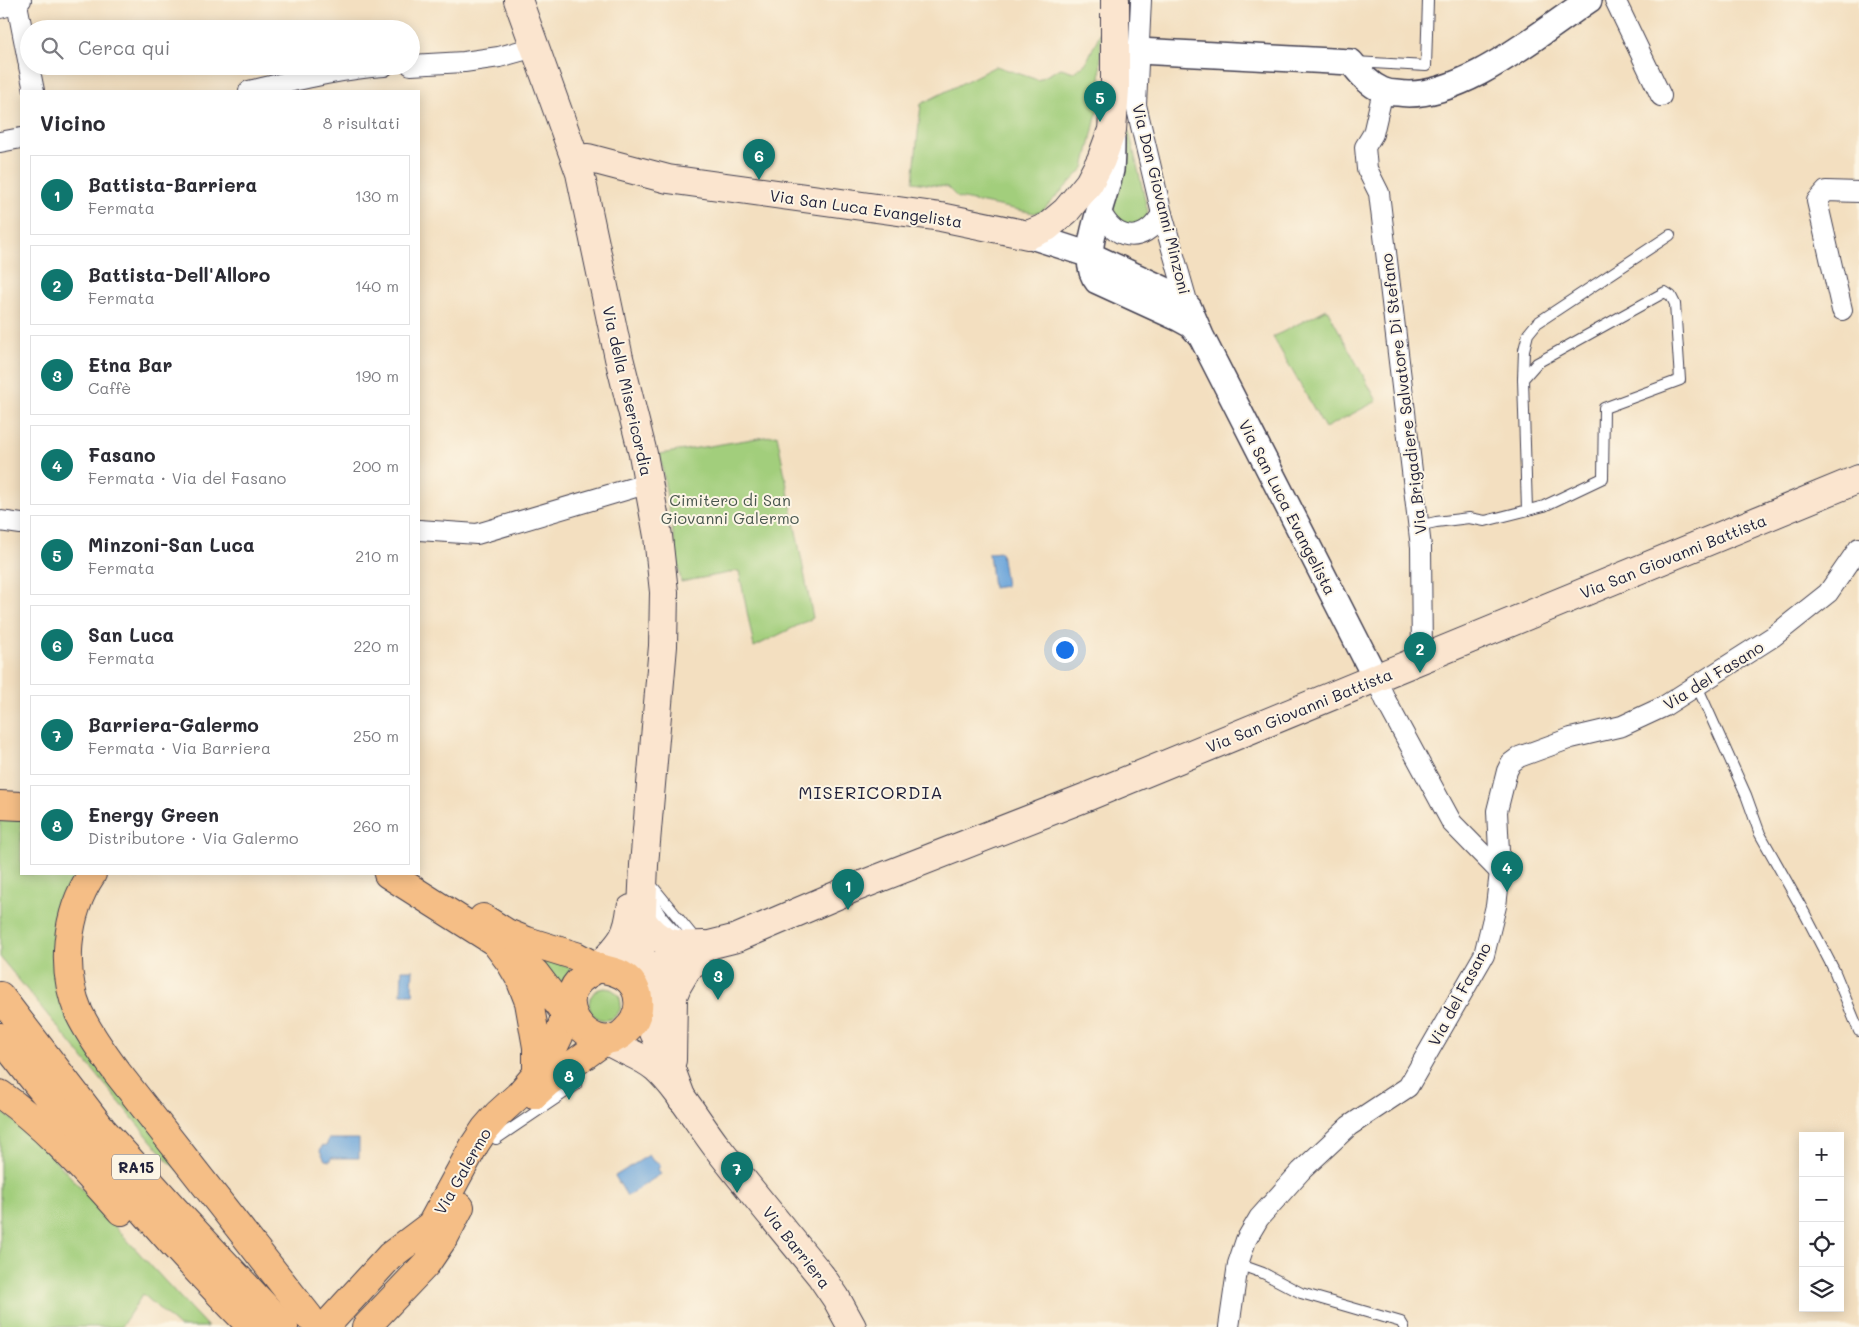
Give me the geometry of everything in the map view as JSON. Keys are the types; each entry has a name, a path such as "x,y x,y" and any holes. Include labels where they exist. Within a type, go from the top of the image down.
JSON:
{"main road":[{"path":"518,0 576,159"},
{"name":"Via Don Giovanni Minzoni","path":"1028,235 1047,227 1066,211 1089,183 1101,160 1112,130 1115,89 1115,0"},
{"name":"Via San Luca Evangelista","path":"576,159 588,158 668,178 941,217 1028,235"},
{"name":"Via della Misericordia","path":"576,159 618,358 644,454 663,572 664,611 651,878 641,919 639,1006"},
{"name":"Via San Giovanni Battista","path":"706,948 1089,796 1859,479"},
{"path":"0,805 20,806"},
{"path":"91,875 81,894 73,916 68,955 69,977 73,995 87,1029 306,1324"},
{"path":"390,875 517,957 572,1012 589,1034 597,1050"},
{"path":"415,875 507,933 527,941 599,962 639,968 661,965 706,948"},
{"path":"572,1012 579,981 623,940 629,926 632,894 651,878"},
{"path":"641,919 650,932 671,944 706,948"},
{"path":"495,942 520,979 529,1002 537,1047 537,1076"},
{"path":"597,1050 619,1036 633,1022 639,1006 706,948"},
{"path":"672,1072 671,1033 673,996 677,986 706,948"},
{"path":"599,962 632,982 639,1006 672,1072 682,1099"},
{"name":"RA15","path":"0,996 102,1129 175,1210 306,1324"},
{"name":"Via Galermo","path":"306,1324 431,1225 475,1144 485,1129 537,1076 553,1050 572,1012"},
{"name":"RA15","path":"0,1038 136,1201 252,1327"},
{"path":"597,1050 648,1061 682,1099"},
{"name":"Via Galermo","path":"366,1327 426,1264 446,1236 481,1165 507,1124 528,1100 547,1083 597,1050"},
{"path":"0,1094 27,1115 80,1166 227,1327"},
{"name":"Via Barriera","path":"682,1099 716,1145 821,1276 852,1327"}],"street":[{"name":"Via Don Giovanni Minzoni","path":"1141,0 1136,105 1162,214 1188,308"},
{"path":"1138,51 1351,62 1367,81 1383,91 1409,96 1450,87 1502,59 1589,0"},
{"path":"1615,0 1661,96"},
{"path":"13,4 18,10 20,20"},
{"path":"420,64 464,62 499,57 535,47"},
{"path":"31,75 34,90"},
{"path":"253,90 322,75"},
{"name":"Via Brigadiere Salvatore Di Stefano","path":"1383,91 1373,134 1366,147 1367,169 1379,193 1418,526 1422,658"},
{"path":"1112,130 1111,170 1099,208 1090,255 1092,275 1097,281 1191,325 1201,336"},
{"path":"0,142 20,138"},
{"path":"1842,310 1817,201 1826,191 1859,192"},
{"path":"1099,208 1104,220 1112,229 1123,234 1135,235 1146,232 1156,224 1162,214"},
{"path":"1028,235 1090,255 1160,286 1174,294 1188,308"},
{"name":"Via San Luca Evangelista","path":"1188,308 1376,679"},
{"path":"420,530 477,534 649,483"},
{"path":"0,521 20,524"},
{"name":"Via del Fasano","path":"1229,1327 1238,1264 1246,1240 1259,1218 1301,1171 1349,1126 1408,1088 1484,955 1496,906 1500,872 1497,811 1511,763 1519,757 1571,738 1622,726 1663,707 1697,686 1774,636 1828,593 1859,548"},
{"path":"1376,679 1452,823 1500,872"}],"lane":[{"path":"1351,62 1426,66 1428,0"},
{"path":"1527,510 1523,379 1524,350 1528,334 1538,323 1670,236"},
{"path":"1418,526 1469,518 1485,521 1544,506 1603,478 1604,408 1680,380 1675,304 1671,296 1665,292 1545,358 1537,363 1523,379"},
{"path":"1697,686 1746,795 1760,834 1834,970 1859,1031"},
{"path":"651,878 706,948"},
{"path":"1238,1264 1263,1273 1301,1293 1401,1322 1404,1327"}],"green space":[{"path":"1101,31 1100,100 1084,168 1041,212 1034,213 958,198 947,187 913,182 921,104 996,66 1038,80 1061,68 1074,72 1086,63"},
{"path":"1129,131 1148,212 1142,221 1133,225 1123,224 1119,221 1115,215 1113,205 1124,132"},
{"path":"1327,309 1377,401 1325,428 1273,337"},
{"name":"Cimitero di San Giovanni Galermo","path":"777,435 813,618 754,647 739,571 681,582 660,454"},
{"path":"0,816 20,816 20,875 79,875 57,962 185,1177 167,1160 0,957"},
{"path":"520,946 571,968 559,987"},
{"path":"605,988 611,989 616,993 620,998 620,1010 616,1015 611,1019 605,1020 599,1019 594,1015 590,1010 589,1004 590,998 594,993 599,989"},
{"path":"0,1110 54,1158 141,1256 208,1327 179,1327 143,1294 121,1327 0,1327"}],"water":[{"path":"1001,552 1006,586 993,588 989,553"},
{"path":"402,970 413,970 412,988 414,994 401,994"},
{"path":"328,1139 359,1139 359,1158 331,1158 330,1161 325,1160 320,1151 322,1146 327,1145"},
{"path":"649,1155 653,1161 659,1163 658,1169 661,1174 627,1196 615,1176"}],"place":[{"name":"Minzoni-San Luca","path":"1100,122"},
{"name":"San Luca","path":"759,180"},
{"name":"Battista-Dell'Alloro","path":"1420,673"},
{"name":"Fasano","path":"1507,892"},
{"name":"Battista-Barriera","path":"848,910"},
{"name":"Etna Bar","path":"718,1000"},
{"name":"Energy Green","path":"569,1100"},
{"name":"Barriera-Galermo","path":"737,1193"}],"district":[{"name":"MISERICORDIA","path":"871,792"}]}
